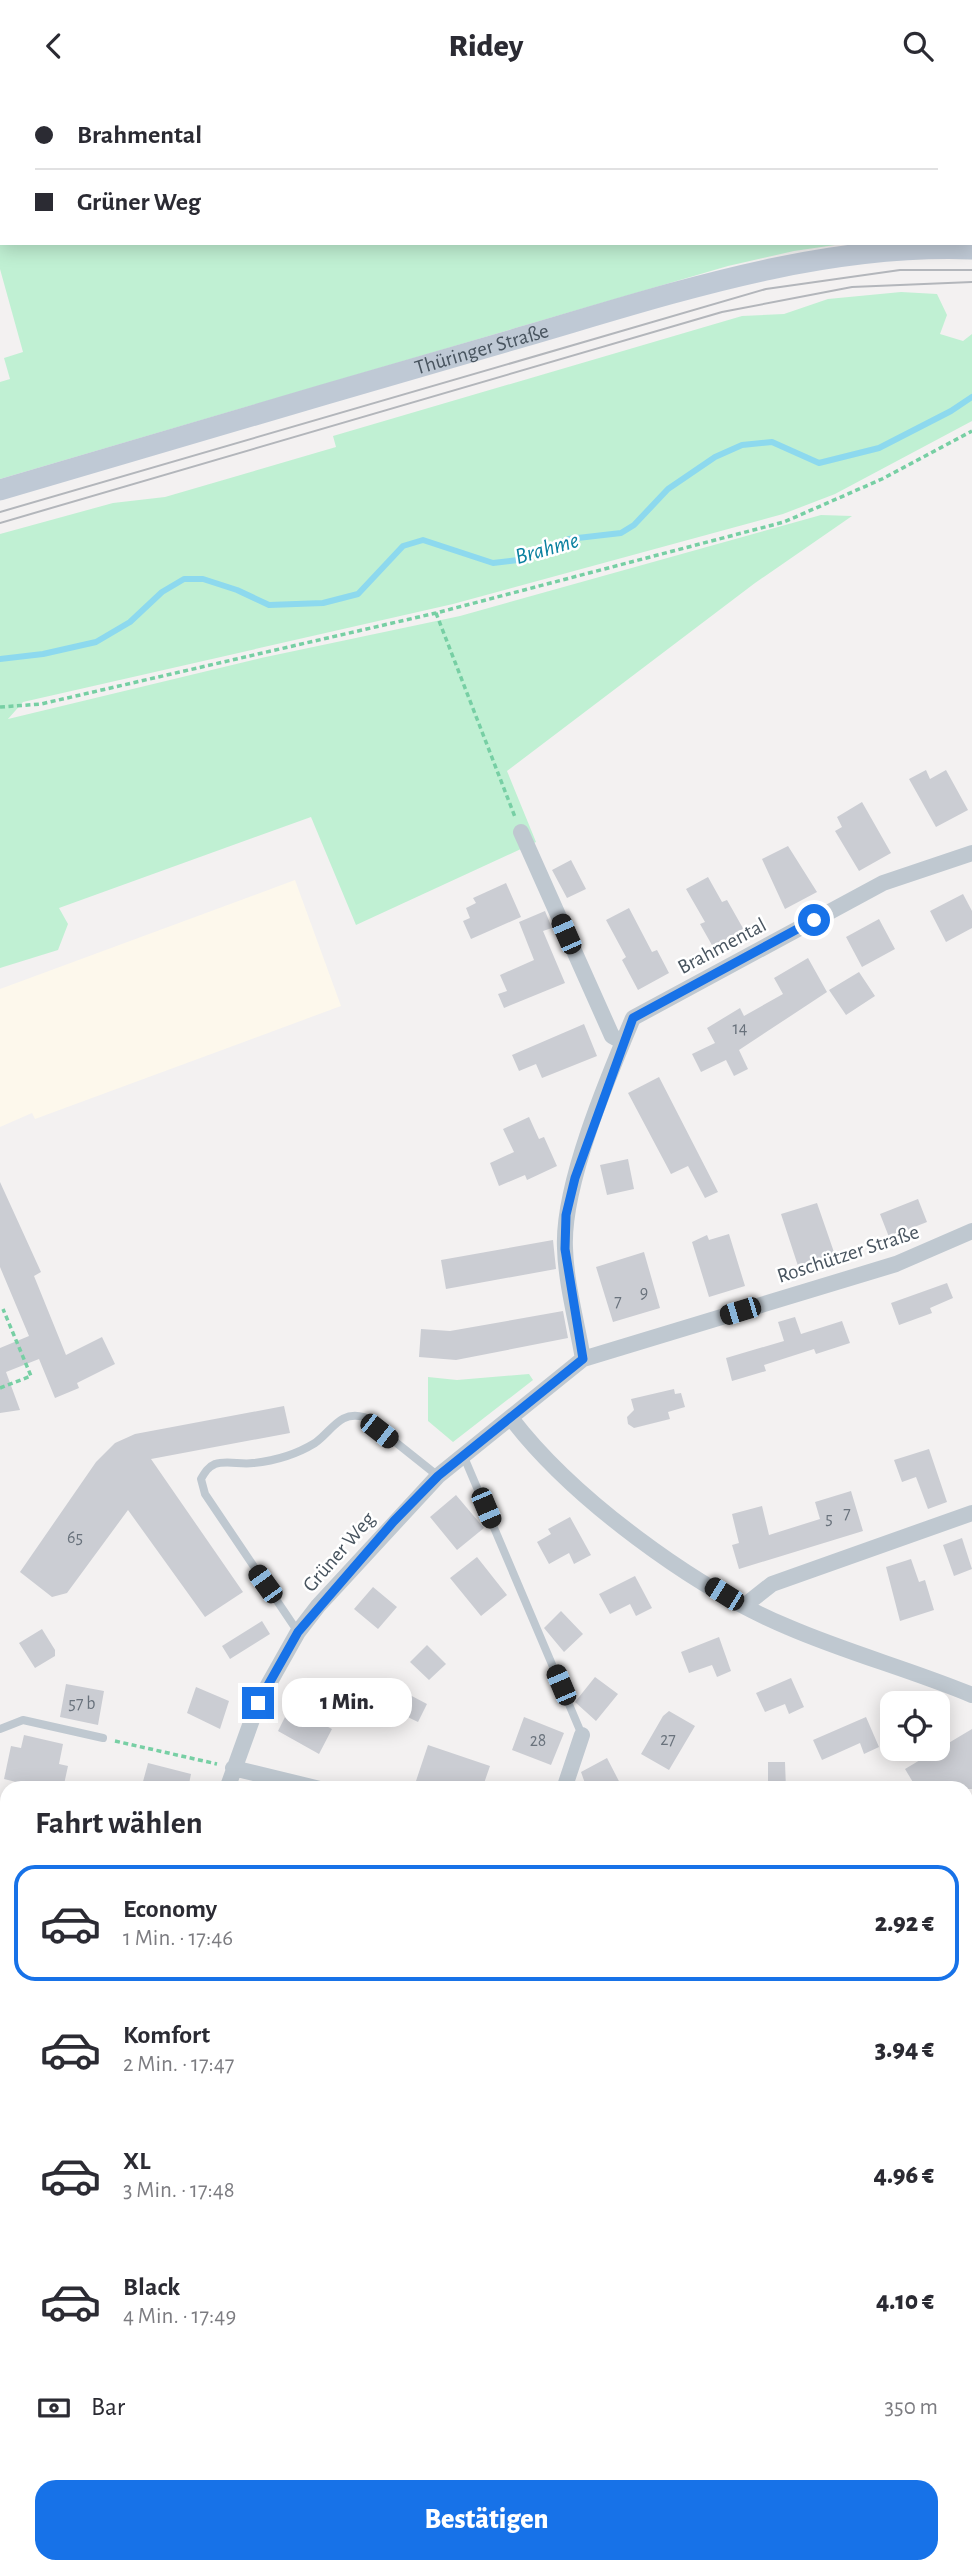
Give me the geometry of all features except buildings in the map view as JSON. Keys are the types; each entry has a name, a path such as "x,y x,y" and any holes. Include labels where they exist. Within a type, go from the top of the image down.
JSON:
{"main road":[{"name":"Thüringer Straße","path":"0,491 724,279 860,254 940,248 972,249"}],"street":[{"path":"521,832 612,1036 623,1042"},
{"name":"Brahmental","path":"583,1359 565,1249 566,1215 575,1178 633,1018 871,890 972,853"},
{"name":"Roschützer Straße","path":"511,1418 583,1359 896,1264 972,1231"},
{"path":"511,1418 533,1447 643,1544 744,1606 788,1627 972,1695"},
{"name":"Grüner Weg","path":"229,1781 258,1703 298,1632 394,1521 438,1476 511,1418"},
{"path":"744,1606 772,1584 972,1513"},
{"path":"567,1781 582,1735"},
{"path":"233,1768 287,1781"}],"lane":[{"path":"298,1632 205,1494 201,1479 208,1468 218,1462 253,1464 288,1456 316,1442 341,1419 353,1414 364,1417 438,1476"},
{"path":"464,1457 582,1735"},
{"path":"0,1729 23,1720 103,1738"}],"path":[{"path":"0,707 41,704 436,613 784,522 882,479 972,431"},
{"path":"436,613 521,832"},
{"path":"0,1388 31,1376 3,1309"},
{"path":"103,1738 233,1768"}],"shaded area":[{"path":"295,880 341,1006 35,1119 32,1113 0,1127 0,989"}],"green space":[{"path":"0,245 835,245 728,266 0,479 0,382 10,379 4,358 23,352 0,269"},
{"path":"901,292 937,294 947,315 940,334 963,341 972,334 972,421 835,494 783,514 453,604 23,702 8,719 261,658 460,616 821,515 852,516 755,583 507,771 536,842 356,925 311,817 59,908 68,924 58,950 0,968 0,534 113,503 165,497 336,447 333,436 742,316 784,314 828,299"},
{"path":"529,1374 533,1380 453,1442 428,1421 428,1377 457,1380"}],"waterway":[{"name":"Brahme","path":"0,659 43,654 96,642 130,622 162,592 184,579 203,579 237,590 269,605 323,603 358,594 403,546 423,540 493,563 518,560 569,539 621,533 634,525 668,489 715,457 742,445 772,442 819,463 879,448 951,411 972,397"}],"tram line":[{"path":"0,512 766,289 900,270 972,270"},
{"path":"0,523 722,312 852,287 972,282"}],"route":[{"path":"258,1703 298,1632 394,1521 438,1476 583,1359 565,1249 566,1215 575,1178 633,1018 814,920"}]}
